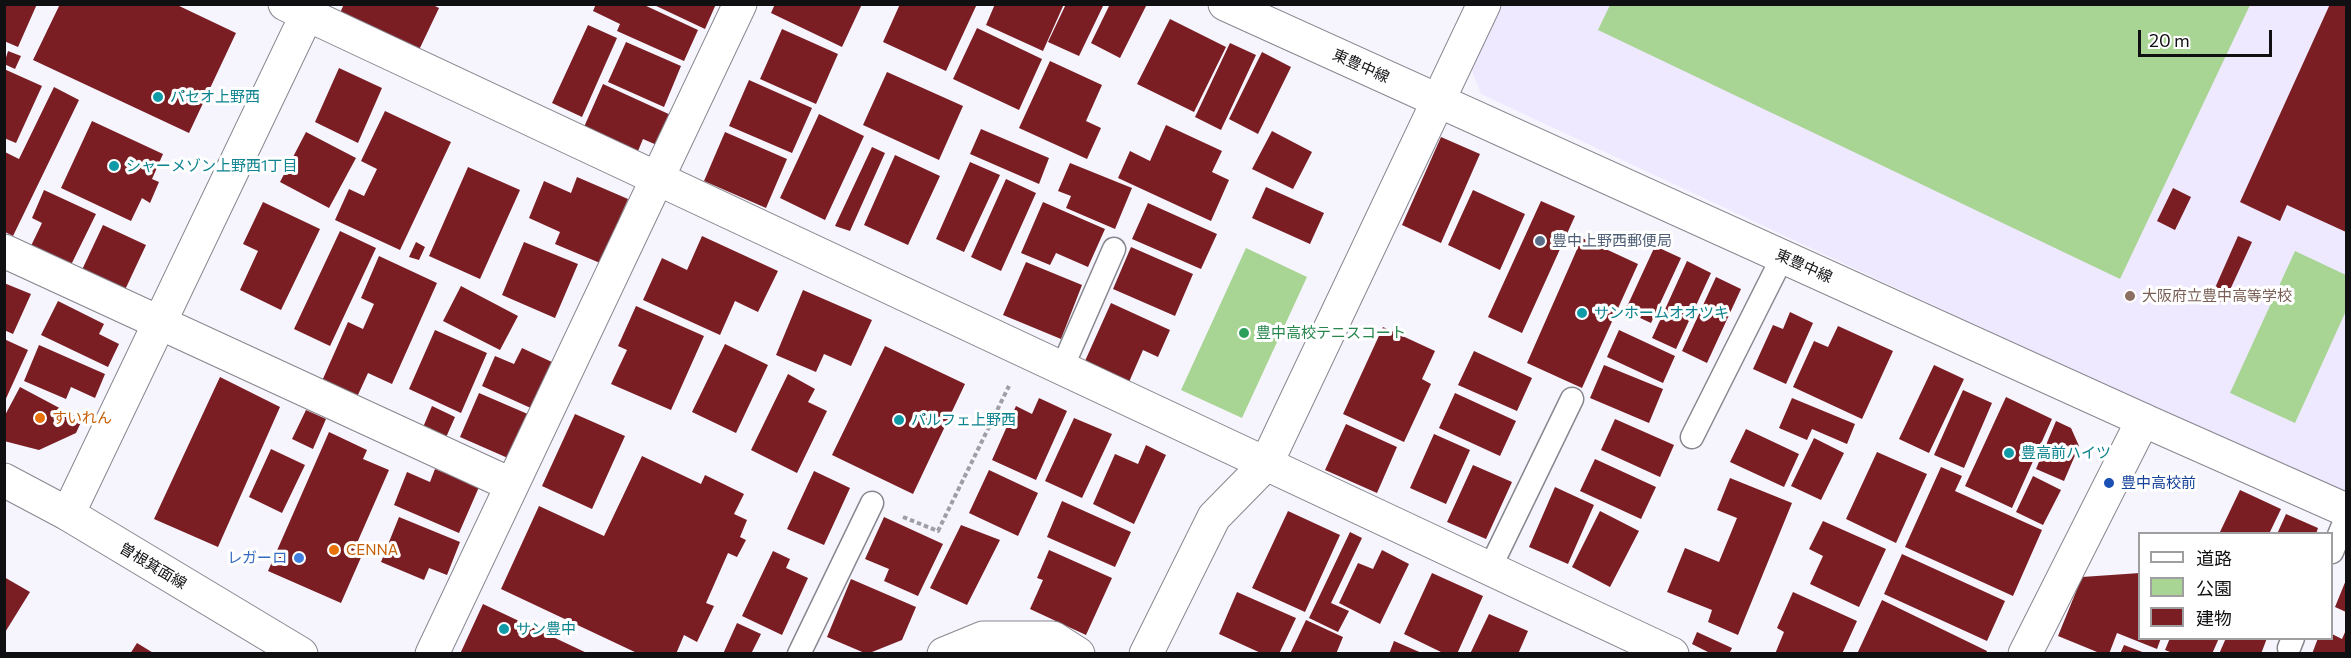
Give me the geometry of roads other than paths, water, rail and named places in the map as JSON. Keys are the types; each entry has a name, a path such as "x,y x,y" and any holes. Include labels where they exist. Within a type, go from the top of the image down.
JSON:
{"street":[{"path":"432,654 740,4"},
{"name":"東豊中線","path":"1225,4 2346,510"},
{"path":"1146,654 1214,517 1266,464 1484,4"},
{"path":"68,514 301,8 657,179 1672,654"},
{"path":"4,251 512,485"},
{"path":"2025,654 2143,420"},
{"name":"曽根箕面線","path":"4,480 68,514 301,654"},
{"path":"944,654 983,638 1053,638 1078,654"}],"lane":[{"path":"1062,368 1114,249"},
{"path":"1692,437 1783,256"},
{"path":"1490,568 1572,399"},
{"path":"799,654 872,503"},
{"path":"2333,547 2346,518"}],"place":[{"name":"パセオ上野西","path":"158,97"},
{"name":"シャーメゾン上野西1丁目","path":"114,166"},
{"name":"豊中上野西郵便局","path":"1540,241"},
{"name":"大阪府立豊中高等学校","path":"2130,296"},
{"name":"サンホームオオツキ","path":"1582,313"},
{"name":"豊中高校テニスコート","path":"1244,333"},
{"name":"すいれん","path":"40,418"},
{"name":"パルフェ上野西","path":"899,420"},
{"name":"豊高前ハイツ","path":"2009,453"},
{"name":"豊中高校前","path":"2109,483"},
{"name":"CENNA","path":"334,550"},
{"name":"レガーロ","path":"299,558"},
{"name":"サン豊中","path":"504,629"}]}
